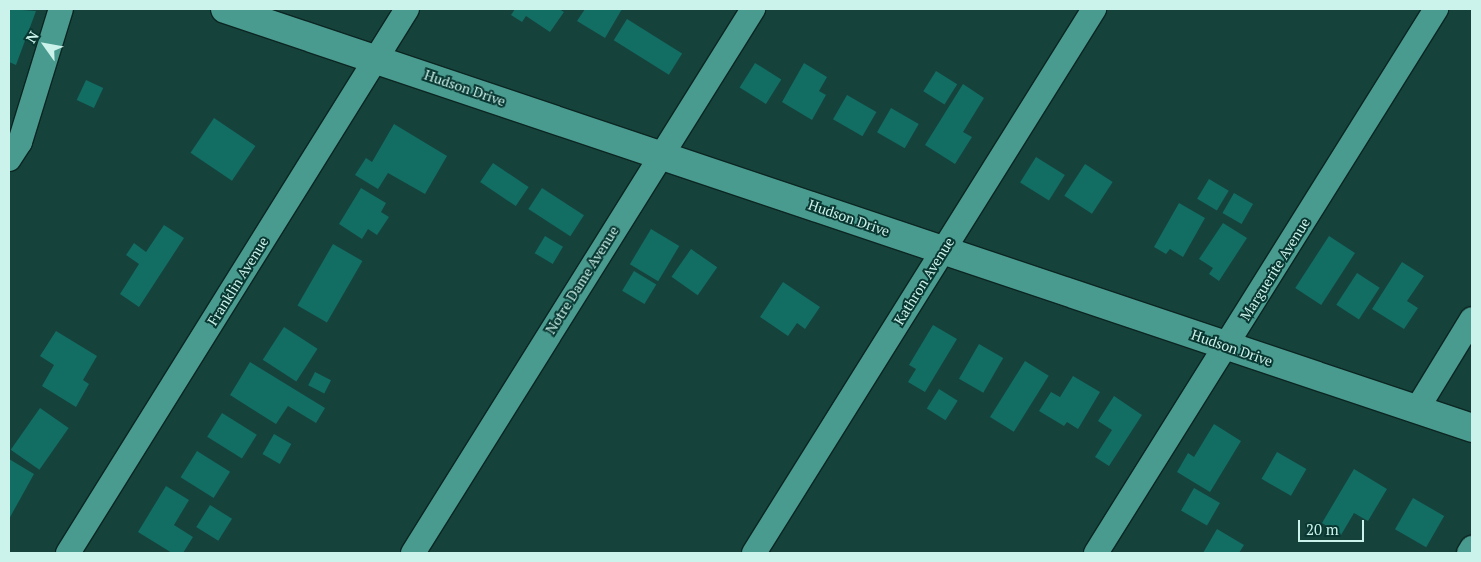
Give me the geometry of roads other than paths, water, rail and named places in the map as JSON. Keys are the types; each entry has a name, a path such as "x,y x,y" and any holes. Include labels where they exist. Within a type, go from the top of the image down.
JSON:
{"street":[{"path":"9,159 20,142 61,9"},
{"name":"Hudson Drive","path":"225,9 1472,428"},
{"name":"Franklin Avenue","path":"68,553 374,58 407,9"},
{"name":"Notre Dame Avenue","path":"412,553 753,9"},
{"name":"Kathron Avenue","path":"754,553 1094,9"},
{"name":"Marguerite Avenue","path":"1096,553 1436,9"},
{"path":"1418,409 1472,319"},
{"path":"1469,553 1472,548"}]}
